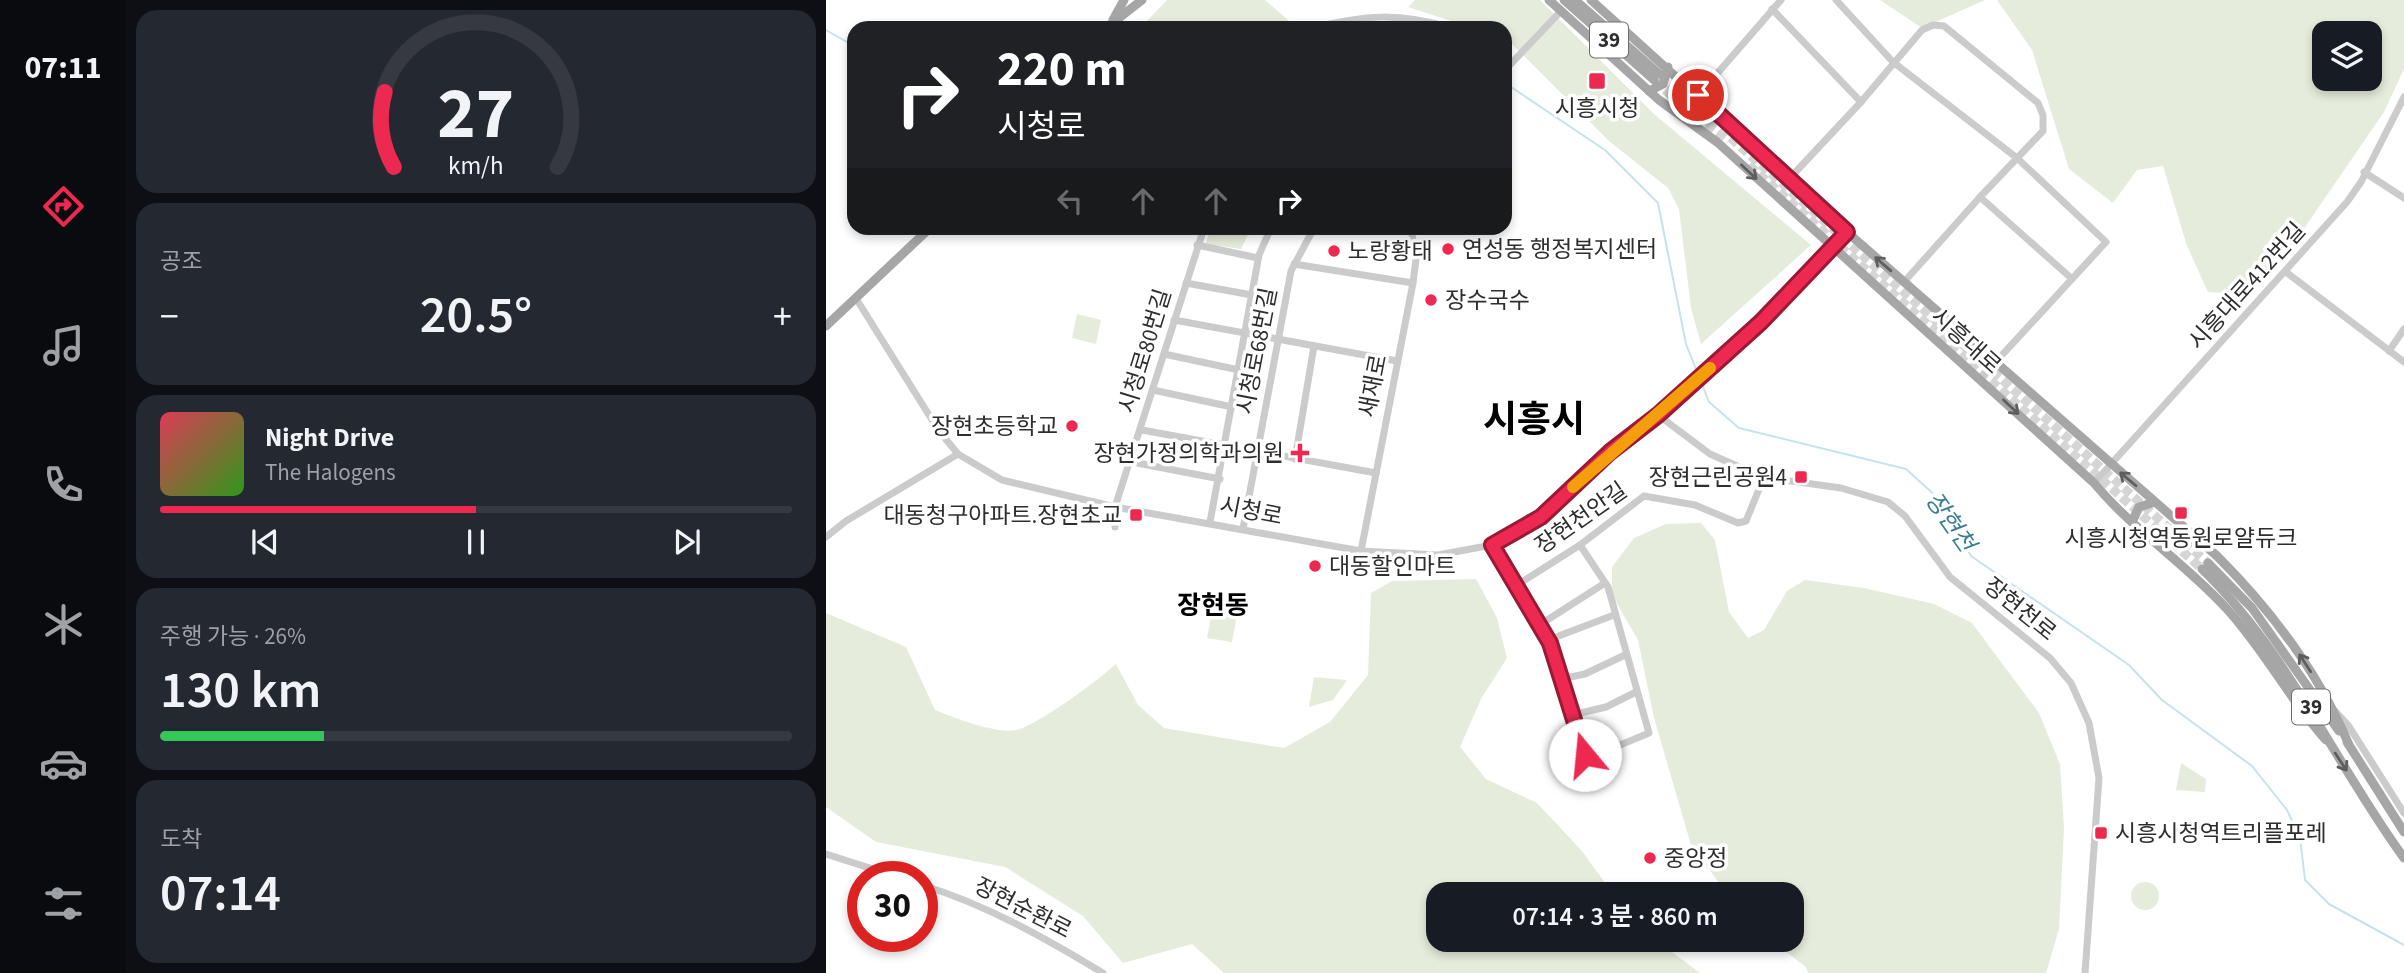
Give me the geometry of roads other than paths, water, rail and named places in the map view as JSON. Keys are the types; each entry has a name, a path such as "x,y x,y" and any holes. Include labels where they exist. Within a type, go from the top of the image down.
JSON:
{"main road":[{"path":"1112,21 1124,0"},
{"path":"1114,21 1133,0"},
{"path":"1116,21 1142,0"},
{"name":"시흥대로","path":"1549,0 1649,91 1717,142 2094,483 2132,522 2195,576 2244,627 2304,715 2326,740 2402,856"},
{"name":"39","path":"1564,0 1656,77 1575,0"},
{"name":"시흥대로","path":"1591,0 1847,232 2217,556 2268,611 2335,711 2349,745"},
{"path":"1649,91 1663,84 1668,67"},
{"path":"1717,142 1720,132 1732,128"},
{"path":"826,326 857,300 923,235"},
{"path":"2132,522 2139,507 2155,502"},
{"name":"시흥대로","path":"2326,740 2312,709 2270,647 2205,566 2252,608 2349,745 2403,831"}],"street":[{"path":"1682,114 1781,0"},
{"path":"1836,0 1893,62 2017,158 2106,242 1980,379"},
{"path":"1772,9 1861,102"},
{"path":"1512,63 1561,12"},
{"path":"1341,21 1400,15 1424,21"},
{"path":"1789,179 1861,102 1922,30 1933,26 1949,27 2040,107 2043,131 1904,282"},
{"name":"시흥대로412번길","path":"2094,483 2347,202 2404,97"},
{"path":"2364,172 2404,198"},
{"path":"1980,197 2071,278"},
{"name":"시청로","path":"857,300 939,431 957,454 1002,480 1115,507 1361,551 1438,555 1492,545 1541,517 1610,452 1658,415 1677,395 1761,322 1847,232"},
{"name":"시청로80번길","path":"1115,527 1115,507 1132,462 1201,235"},
{"path":"1210,523 1258,257 1268,235"},
{"name":"새재로","path":"1361,551 1413,284 1416,259 1411,235"},
{"name":"시청로68번길","path":"1243,529 1294,264 1308,236"},
{"path":"1197,245 1258,257"},
{"path":"1294,264 1413,284"},
{"path":"2286,272 2404,362"},
{"path":"1185,283 1252,295"},
{"path":"1174,320 1397,361"},
{"path":"2389,351 2404,329"},
{"path":"1295,459 1314,346"},
{"path":"1164,354 1239,370"},
{"path":"1153,390 1232,407"},
{"name":"장현천로","path":"1658,415 1710,454 1764,477 1841,488 1888,502 1905,516 1950,577 2050,658 2071,683 2090,723 2099,779 2085,973"},
{"path":"1142,430 1376,473"},
{"path":"826,537 846,521 957,454"},
{"path":"1132,462 1220,479"},
{"name":"장현천안길","path":"1517,586 1580,545 1644,496 1695,505 1738,523 1746,521 1764,477"},
{"path":"1492,545 1541,624 1585,755 1613,748 1648,733 1605,583 1580,545"},
{"path":"1541,624 1605,583"},
{"path":"1548,640 1614,615"},
{"path":"1561,679 1585,674 1625,656"},
{"path":"1572,715 1606,707 1636,692"},
{"path":"2335,711 2348,725 2404,813"},
{"path":"826,854 848,861"},
{"name":"장현순환로","path":"938,890 961,897 1044,937 1102,973"}],"waterway":[{"name":"장현천","path":"826,30 847,42"},
{"name":"장현천","path":"1512,88 1605,150 1658,203 1686,344 1698,374"},
{"name":"장현천","path":"1701,382 1709,402 1739,428 1906,469 1939,499 1971,556 2129,665 2162,700 2252,766 2287,810 2300,838 2305,880 2329,904 2404,945"}],"tunnel":[{"path":"1660,75 2208,563"},
{"path":"1655,81 1726,144"},
{"path":"1749,165 2202,569"}],"place":[{"name":"시흥시청","path":"1597,81"},
{"name":"연성동 행정복지센터","path":"1448,249"},
{"name":"노랑황태","path":"1334,251"},
{"name":"장수국수","path":"1431,300"},
{"name":"장현초등학교","path":"1072,426"},
{"name":"장현가정의학과의원","path":"1300,453"},
{"name":"장현근린공원4","path":"1801,477"},
{"name":"시흥시청역동원로얄듀크","path":"2181,513"},
{"name":"대동청구아파트.장현초교","path":"1136,515"},
{"name":"대동할인마트","path":"1315,566"},
{"name":"시흥시청역트리플포레","path":"2101,833"},
{"name":"중앙정","path":"1650,858"}],"district":[{"name":"시흥시","path":"1534,420"},
{"name":"장현동","path":"1213,605"}]}
